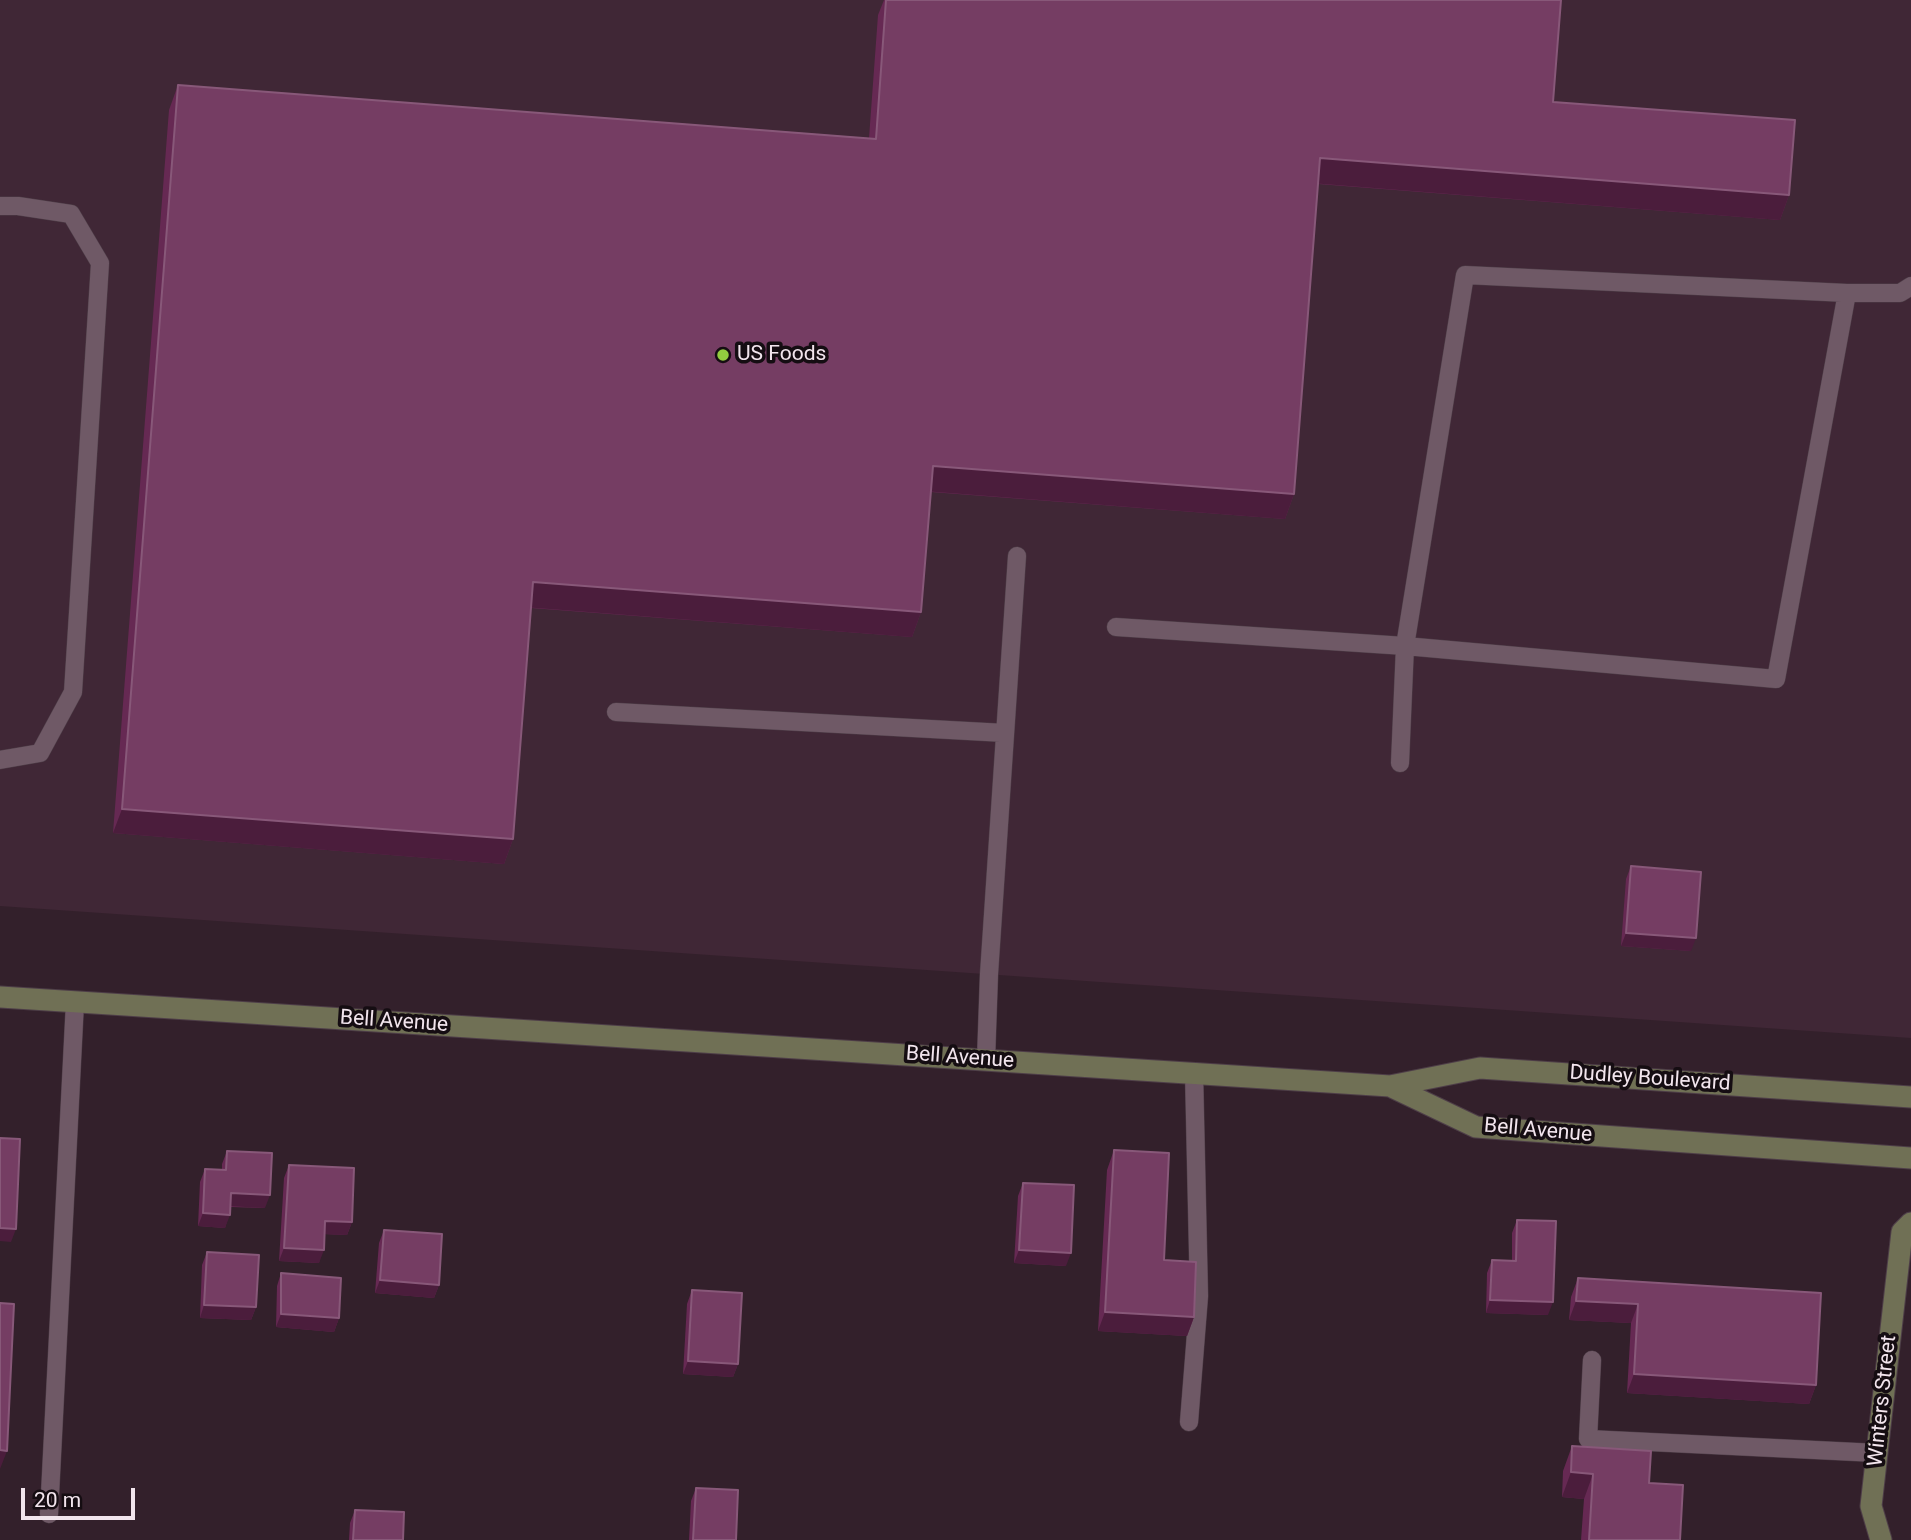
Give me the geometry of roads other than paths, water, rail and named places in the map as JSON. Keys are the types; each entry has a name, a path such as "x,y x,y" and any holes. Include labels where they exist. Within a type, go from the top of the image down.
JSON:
{"main road":[{"name":"Bell Avenue","path":"0,997 1391,1086 1476,1127 1911,1158"},
{"name":"Dudley Boulevard","path":"1391,1086 1480,1068 1911,1097"},
{"name":"Winters Street","path":"1881,1540 1871,1506 1902,1232 1911,1223"}],"lane":[{"path":"0,206 71,214 100,263 73,692 40,753 0,760"},
{"path":"1400,762 1405,646 1465,275 1847,293 1907,293"},
{"path":"1116,627 1405,646 1776,679 1847,293"},
{"path":"986,1060 989,974 1017,556"},
{"path":"616,712 1005,733"},
{"path":"49,1514 75,1002"},
{"path":"1188,1422 1199,1296 1194,1072"},
{"path":"1592,1360 1588,1439 1877,1453"}],"place":[{"name":"US Foods","path":"723,355"}]}
